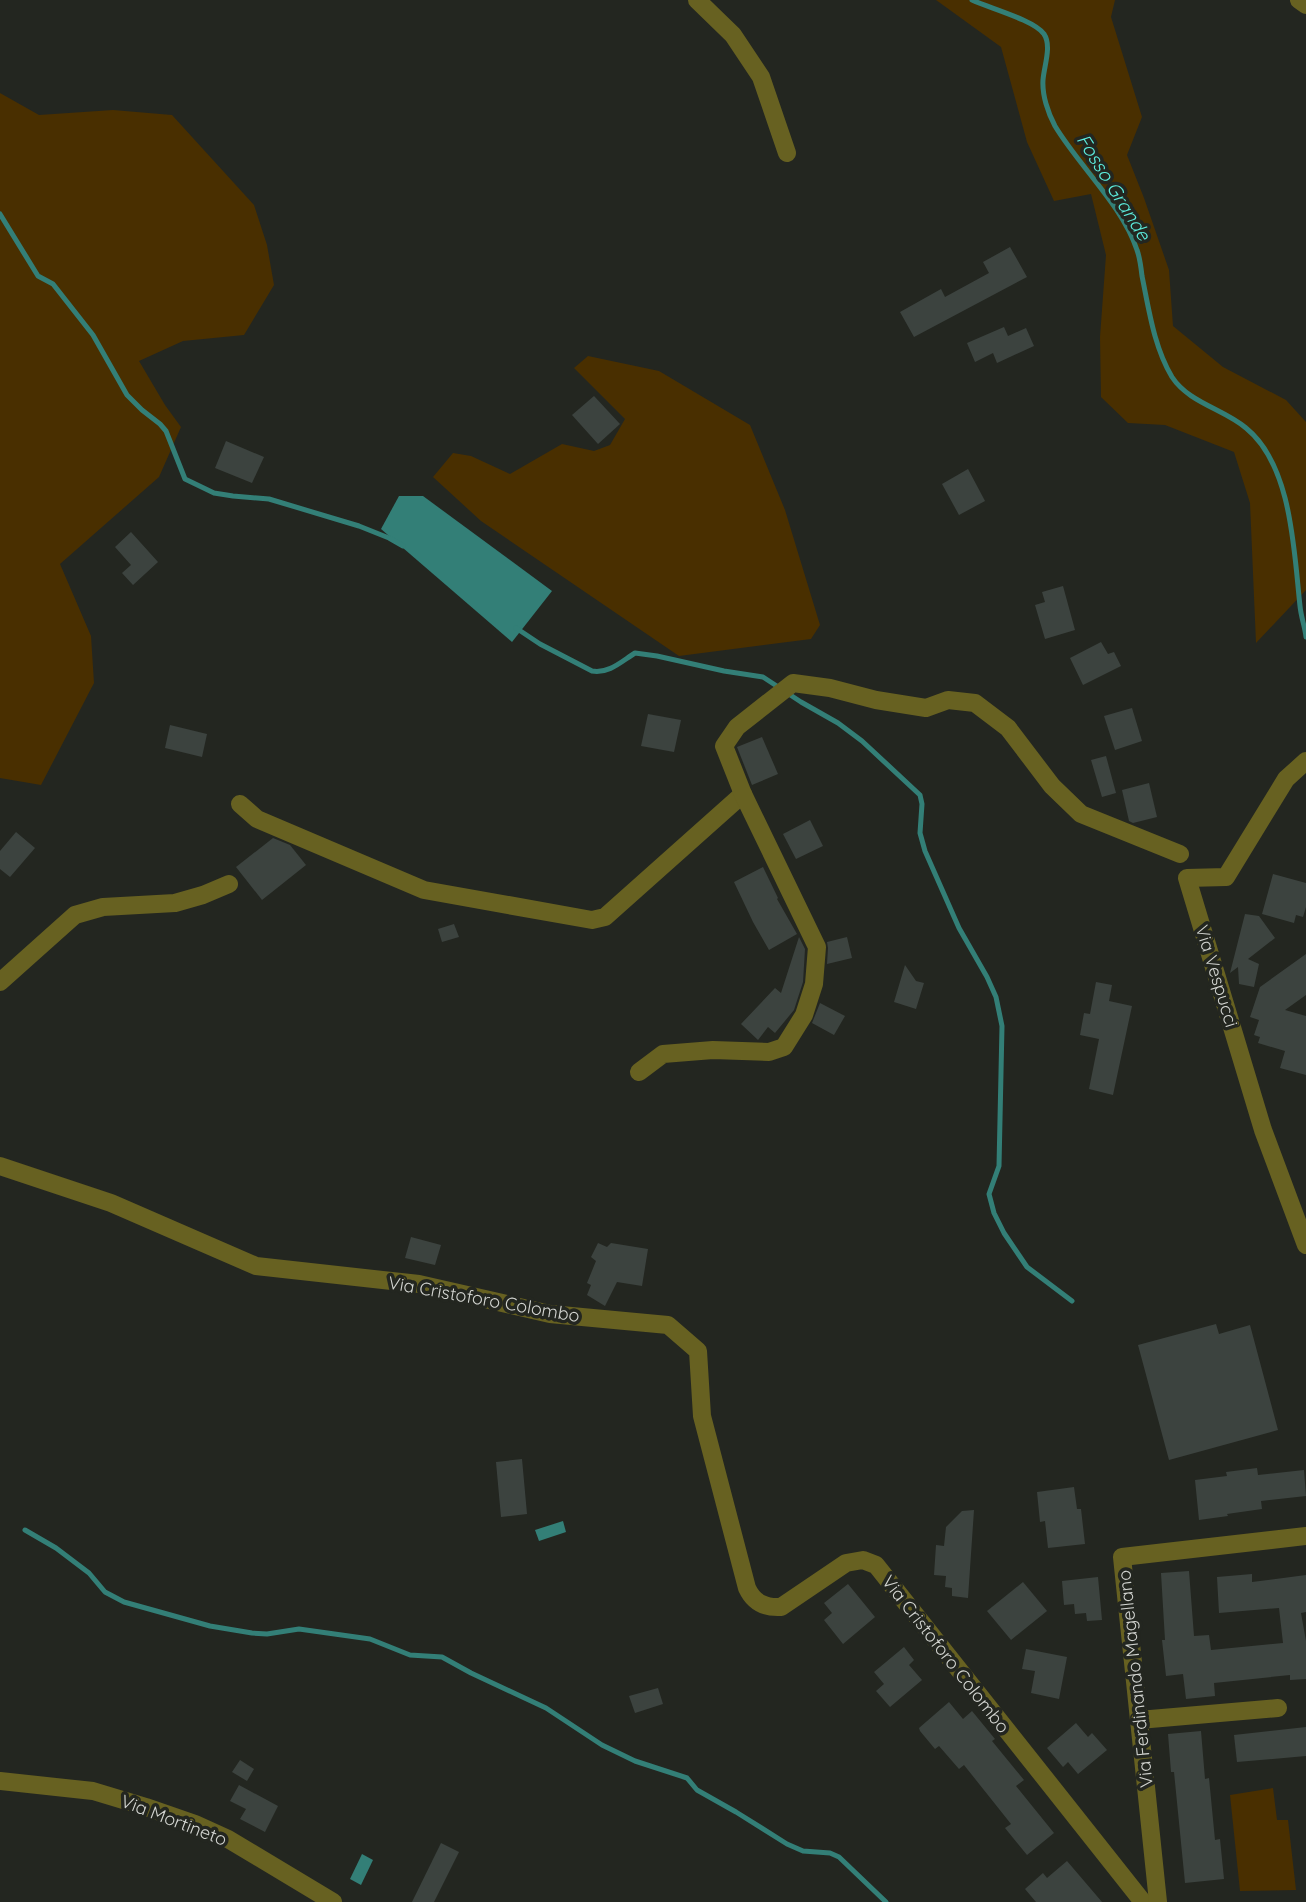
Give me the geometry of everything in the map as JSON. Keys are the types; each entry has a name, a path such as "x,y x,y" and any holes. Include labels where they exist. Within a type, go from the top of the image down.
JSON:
{"street":[{"path":"697,0 733,35 761,77 787,153"},
{"path":"1299,0 1306,5"},
{"path":"639,1072 663,1054 713,1050 769,1052 784,1047 804,1014 814,984 817,947 724,747 737,727 793,683 926,708 948,700 975,703 1008,728 1052,786 1081,814 1180,853"},
{"name":"Via Vespucci","path":"1306,761 1286,779 1226,877 1187,878 1263,1130 1306,1245"},
{"path":"240,804 257,818 424,890 592,920 604,917 744,794"},
{"path":"0,982 75,915 103,907 175,903 229,884"},
{"name":"Via Cristoforo Colombo","path":"0,1166 111,1203 256,1266 419,1284 550,1314 668,1325 698,1351 702,1416 751,1597 771,1608 781,1607 846,1563 863,1560 876,1565 1143,1902"},
{"name":"Via Ferdinando Magellano","path":"1158,1902 1122,1557 1306,1536"},
{"path":"1139,1720 1278,1708"},
{"name":"Via Mortineto","path":"0,1781 93,1791 195,1824 228,1839 334,1902"}],"shaded area":[{"path":"936,0 1115,0 1111,17 1142,117 1127,155 1169,270 1173,326 1223,367 1286,400 1306,422 1306,590 1256,643 1250,503 1234,452 1165,425 1128,423 1101,397 1100,337 1106,255 1091,194 1054,201 1027,142 1001,47"},
{"path":"0,93 39,115 113,110 172,115 254,205 267,245 274,285 244,335 183,341 139,361 181,427 159,477 60,564 91,636 94,683 41,785 0,778"},
{"path":"588,356 659,371 750,425 785,510 820,625 811,639 679,656 481,521 433,477 453,453 471,456 510,474 562,444 594,451 610,445 625,419 574,368"},
{"path":"1273,1788 1277,1820 1288,1820 1296,1890 1240,1891 1230,1795"}],"water":[{"path":"399,496 423,496 552,591 512,642 381,529"},
{"path":"563,1521 566,1532 539,1541 535,1530"},
{"path":"362,1854 373,1860 361,1885 350,1879"}],"building":[{"path":"1010,247 1027,277 914,337 900,312 941,289 945,297 989,273 983,262"},
{"path":"1004,327 1008,336 1026,328 1034,346 997,363 993,353 975,362 967,343"},
{"path":"594,396 620,424 598,444 572,415"},
{"path":"226,441 264,457 252,483 215,468"},
{"path":"968,469 985,501 959,515 942,484"},
{"path":"131,532 158,562 133,585 122,573 131,565 115,547"},
{"path":"1063,586 1075,630 1045,639 1035,605 1045,602 1042,592"},
{"path":"1101,642 1108,654 1114,652 1121,666 1083,685 1070,658"},
{"path":"1132,708 1142,741 1115,750 1104,716"},
{"path":"648,714 681,720 674,752 641,746"},
{"path":"170,725 207,734 202,757 165,748"},
{"path":"762,737 778,774 752,785 737,747"},
{"path":"1106,756 1116,793 1102,797 1091,760"},
{"path":"1149,783 1157,817 1133,823 1129,821 1122,790"},
{"path":"810,820 823,846 796,859 783,834"},
{"path":"16,832 35,848 10,877 0,869 0,851"},
{"path":"273,838 290,845 306,865 262,900 236,867"},
{"path":"763,867 797,934 769,950 734,882"},
{"path":"1273,874 1306,883 1306,907 1303,917 1296,915 1294,923 1262,914"},
{"path":"1245,914 1259,916 1275,938 1248,959 1259,964 1254,987 1239,984 1238,967 1230,973"},
{"path":"454,924 459,937 442,942 438,929"},
{"path":"799,937 805,949 803,982 794,1010 775,1033 768,1027 758,1040 741,1024 775,988 781,993"},
{"path":"847,937 852,958 827,964 827,942"},
{"path":"1306,954 1306,995 1285,1010 1306,1016 1306,1075 1280,1068 1285,1051 1258,1043 1260,1037 1254,1035 1259,1020 1250,1017 1260,987"},
{"path":"905,965 916,981 924,983 916,1009 894,1002"},
{"path":"1096,982 1112,985 1109,1001 1132,1006 1113,1095 1089,1089 1099,1039 1080,1035 1084,1013 1090,1014"},
{"path":"820,1003 845,1016 834,1035 812,1023"},
{"path":"411,1237 441,1245 435,1265 405,1258"},
{"path":"598,1243 607,1247 611,1243 648,1249 642,1286 617,1282 605,1306 587,1295 591,1285 587,1283 596,1261 591,1257"},
{"path":"1216,1324 1219,1334 1250,1325 1278,1430 1169,1460 1138,1345"},
{"path":"522,1459 527,1514 501,1517 496,1462"},
{"path":"1257,1468 1258,1475 1304,1470 1306,1496 1261,1501 1262,1509 1199,1520 1195,1480 1227,1476 1226,1472"},
{"path":"1074,1487 1077,1509 1081,1509 1085,1544 1048,1548 1045,1521 1040,1522 1037,1492"},
{"path":"974,1510 968,1598 952,1596 952,1588 945,1587 946,1576 934,1575 936,1545 944,1546 946,1527 962,1511"},
{"path":"1189,1571 1194,1636 1209,1635 1211,1650 1283,1643 1279,1608 1219,1613 1217,1577 1252,1574 1252,1582 1306,1575 1306,1612 1301,1613 1306,1641 1306,1679 1290,1680 1290,1675 1214,1683 1215,1696 1186,1699 1183,1674 1166,1676 1162,1640 1165,1640 1161,1573"},
{"path":"1098,1577 1102,1620 1087,1621 1086,1613 1075,1614 1074,1604 1064,1605 1062,1581"},
{"path":"1023,1582 1047,1611 1011,1640 987,1611"},
{"path":"848,1584 875,1617 843,1644 824,1620 832,1613 824,1603"},
{"path":"904,1647 914,1660 909,1665 922,1680 890,1707 876,1691 884,1684 874,1672"},
{"path":"1026,1649 1067,1657 1059,1699 1031,1693 1035,1671 1022,1669"},
{"path":"658,1688 663,1704 635,1713 629,1696"},
{"path":"949,1702 963,1719 972,1711 995,1739 992,1741 1024,1780 1016,1786 1054,1833 1027,1855 1005,1828 1011,1824 964,1765 959,1769 939,1746 935,1749 920,1731 919,1728"},
{"path":"1076,1723 1088,1737 1092,1733 1107,1750 1078,1774 1068,1762 1063,1767 1047,1748"},
{"path":"1306,1727 1306,1756 1237,1762 1234,1735"},
{"path":"1201,1731 1205,1779 1209,1778 1215,1840 1220,1839 1224,1879 1185,1883 1168,1734"},
{"path":"240,1760 254,1769 247,1781 232,1772"},
{"path":"239,1785 278,1806 265,1832 240,1819 246,1809 230,1801"},
{"path":"441,1843 459,1852 434,1902 412,1902"},
{"path":"1067,1861 1102,1902 1036,1902 1025,1889 1043,1873 1047,1878"}],"waterway":[{"name":"Fosso Grande","path":"972,0 1021,19 1044,34 1047,50 1043,86 1048,110 1055,126 1111,202 1130,233 1139,256 1153,328 1172,377 1197,400 1246,428 1261,444 1273,464 1288,511 1306,637"},
{"path":"0,214 38,276 53,284 93,335 127,395 166,431 185,479 214,493 269,499 359,526 403,546"},
{"path":"516,628 540,644 592,671 610,669 635,653 763,677 862,741 920,795 920,833 925,851 959,928 996,997 1002,1026 999,1166 989,1194 994,1213 1027,1267 1072,1301"},
{"path":"25,1530 56,1548 89,1573 105,1592 124,1602 210,1626 267,1634 299,1629 370,1639 410,1655 442,1657 546,1708 602,1745 635,1761 687,1778 697,1790 787,1844 803,1851 830,1853 839,1857 886,1902"}]}
